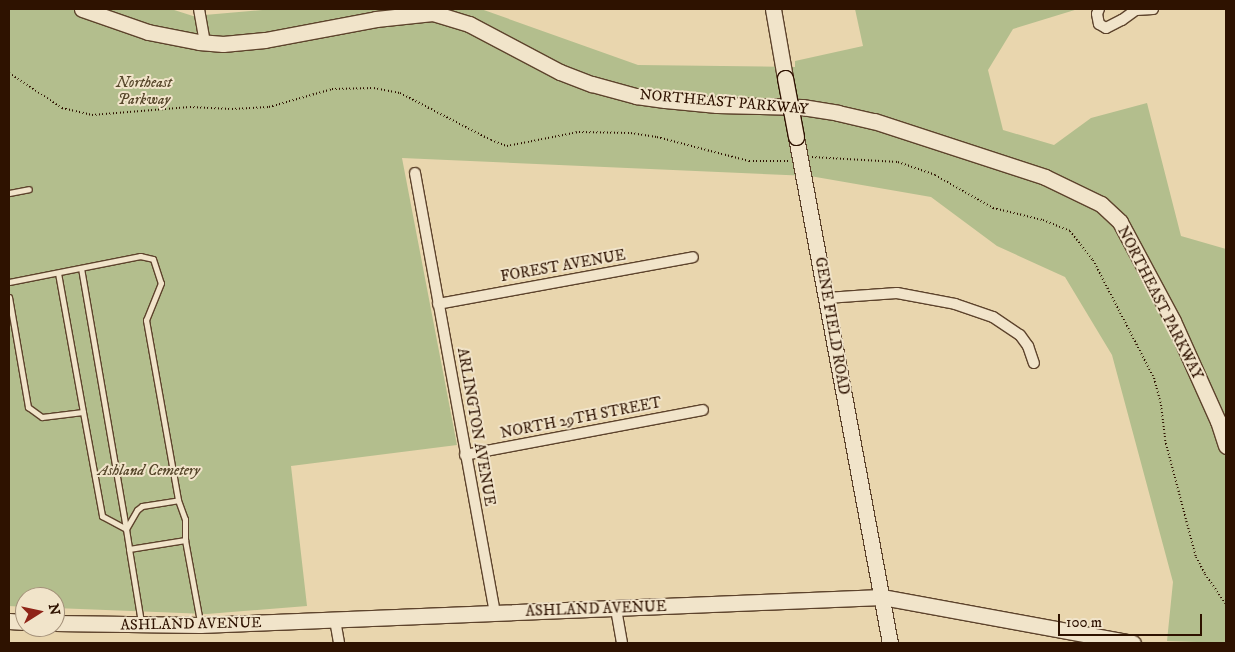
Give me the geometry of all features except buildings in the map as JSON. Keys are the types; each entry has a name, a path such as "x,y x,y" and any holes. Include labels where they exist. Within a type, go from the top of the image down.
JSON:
{"street":[{"name":"NORTHEAST PARKWAY","path":"82,9 148,32 205,42 257,41 420,11 433,12 470,24 560,72 592,84 636,96 716,105 802,108 838,113 874,121 1000,161 1082,193 1101,204 1120,222 1177,330 1218,421 1226,446"},
{"path":"199,9 205,42"},
{"name":"GENE FIELD ROAD","path":"773,9 890,643"},
{"path":"1099,9 1097,14 1099,24 1106,28 1135,10 1153,9"},
{"name":"ARLINGTON AVENUE","path":"415,173 494,613"},
{"name":"FOREST AVENUE","path":"438,304 693,257"},
{"path":"826,298 897,292 955,304 992,317 1014,330 1028,346 1034,363"},
{"name":"NORTH 29TH STREET","path":"465,455 703,410"},
{"name":"ASHLAND AVENUE","path":"65,623 200,625 882,597 1084,639 1133,643"},
{"path":"616,609 622,643"},
{"path":"335,620 339,643"}],"lane":[{"path":"9,192 29,189"},
{"path":"9,282 140,256 153,259 159,272 161,283 146,320 178,500 185,519 185,540 200,625"},
{"path":"81,268 142,625"},
{"path":"58,273 102,516 126,529"},
{"path":"9,297 28,407 42,417 83,412"},
{"path":"126,529 136,510 142,506 178,500"},
{"path":"129,549 185,540"}],"path":[{"path":"9,73 62,108 92,115 190,107 232,109 269,107 332,90 374,88 400,94 491,140 507,146 579,132 631,132 749,161 781,162 813,157 898,162 935,175 994,208 1043,220 1070,231 1093,260 1154,378 1162,405 1165,440 1196,557 1204,574 1226,604"}],"green space":[{"path":"9,9 171,9 193,16 274,9 481,9 638,65 795,67 795,61 863,46 855,9 1078,9 1013,29 988,70 1003,130 1054,145 1091,118 1147,103 1181,236 1226,249 1226,643 1167,641 1173,582 1112,355 1065,277 997,246 931,197 810,176 402,158 457,445 291,466 307,606 207,614 65,608 65,587 15,587 15,606 9,606"}],"park label":[{"name":"Northeast Parkway","path":"144,90"},
{"name":"Ashland Cemetery","path":"149,471"}]}
